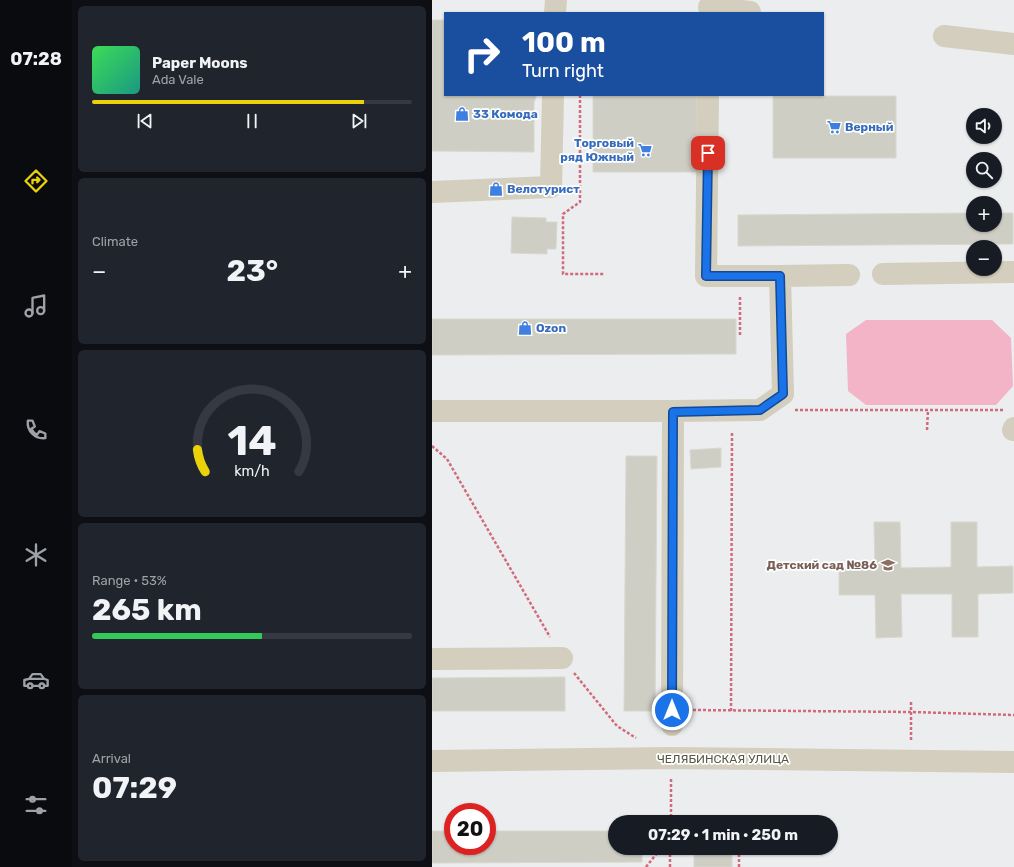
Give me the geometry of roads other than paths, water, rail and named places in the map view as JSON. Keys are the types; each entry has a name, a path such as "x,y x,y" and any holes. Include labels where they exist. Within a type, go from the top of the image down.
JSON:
{"street":[{"path":"555,12 556,0"},
{"path":"709,7 750,12"},
{"path":"944,36 1014,44"},
{"path":"432,192 551,188 553,96"},
{"path":"708,96 706,276 849,275"},
{"path":"884,274 1014,272"},
{"path":"432,410 673,412 760,410 783,394 780,276"},
{"path":"672,718 673,412"},
{"path":"432,659 562,658"},
{"name":"ЧЕЛЯБИНСКАЯ УЛИЦА","path":"432,762 671,758 1014,762"}],"place":[{"name":"33 Комода","path":"462,114"},
{"name":"Верный","path":"834,127"},
{"name":"Торговый ряд Южный","path":"645,150"},
{"name":"Велотурист","path":"496,189"},
{"name":"Ozon","path":"525,328"},
{"name":"Детский сад №86","path":"888,565"}]}
